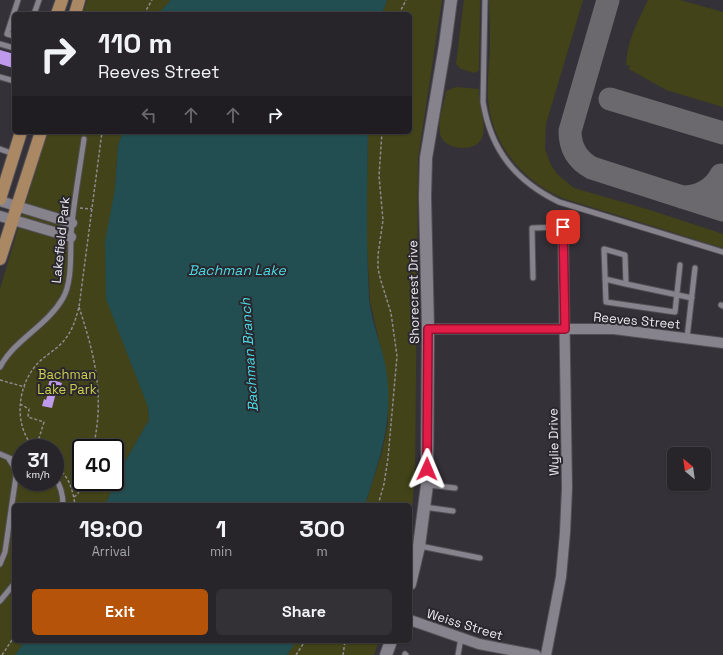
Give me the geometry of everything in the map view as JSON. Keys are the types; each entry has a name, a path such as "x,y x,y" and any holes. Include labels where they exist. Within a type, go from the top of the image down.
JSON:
{"main road":[{"path":"58,12 61,0"},
{"path":"0,200 20,134"},
{"path":"0,259 40,134"}],"street":[{"name":"Shorecrest Drive","path":"412,576 419,546 427,485 428,329 425,191 426,158 451,0"},
{"path":"0,200 72,223"},
{"path":"0,216 71,237"},
{"name":"Wylie Drive","path":"546,655 561,577 567,488 563,227"},
{"name":"Reeves Street","path":"428,329 614,329 723,343"},
{"name":"Weiss Street","path":"412,621 461,638 502,649 536,655"},
{"path":"386,655 390,643"}],"lane":[{"path":"14,12 18,0"},
{"path":"35,12 39,0"},
{"path":"485,0 484,102 486,117 497,146 516,173 541,193 559,202 723,252"},
{"path":"12,19 7,34 12,35"},
{"path":"0,44 12,47"},
{"path":"0,77 12,80"},
{"name":"Lakefield Park","path":"0,367 15,347 56,309 64,296 69,273 72,223 84,139"},
{"path":"0,149 14,154"},
{"path":"533,278 532,228 563,227"},
{"path":"626,284 625,255 604,249 606,302 675,312 680,265"},
{"path":"687,338 695,268"},
{"path":"605,279 692,298"},
{"path":"0,454 12,460"},
{"path":"9,459 15,468 16,476 12,503"},
{"path":"427,485 455,488"},
{"path":"61,491 63,503"},
{"path":"0,564 5,552 12,504"},
{"path":"424,507 453,512"},
{"path":"419,546 480,558"},
{"path":"0,601 12,586"},
{"path":"458,655 461,638"}],"path":[{"path":"145,12 152,0"},
{"path":"400,12 406,0"},
{"path":"378,503 388,458 397,356 391,313 378,269 378,255 383,220 379,176 382,134"},
{"path":"74,207 92,209"},
{"path":"79,307 93,351 97,372 99,393 96,439"},
{"path":"0,380 25,387"},
{"path":"20,404 27,406 29,409 28,417 44,422 39,439"},
{"path":"64,475 68,479 75,503"},
{"path":"74,497 78,494 79,491"},
{"path":"2,655 12,640"},
{"path":"296,655 304,643"},
{"path":"343,655 345,643"}],"green space":[{"path":"87,0 171,0 160,12 84,12"},
{"path":"387,0 442,0 418,159 415,477 412,508 412,503 366,503 382,452 388,423 385,367 370,301 366,230 368,134 412,134 412,12 383,12"},
{"path":"464,0 480,0 479,70 475,73 461,69 456,64"},
{"path":"489,0 583,0 546,124 545,149 551,165 558,175 574,188 647,209 723,234 723,248 562,198 547,190 521,170 502,145 490,114 488,98 490,49"},
{"path":"649,0 680,0 723,12 723,107 666,90 629,69 630,66 626,65 628,48 633,32"},
{"path":"456,87 479,89 479,101 484,132 479,143 468,148 450,145 441,137 440,132 439,126 446,91"},
{"name":"Bachman Lake Park","path":"46,134 122,134 118,145 115,189 149,420 124,464 124,439 72,439 72,491 112,491 106,503 12,503 12,643 24,643 15,655 0,655 0,289"},
{"path":"295,643 378,643 374,655 287,655"}],"water":[{"path":"171,0 387,0 383,12 160,12"},
{"name":"Bachman Lake","path":"122,134 368,134 367,236 369,298 372,316 386,369 388,405 384,438 376,471 366,503 106,503 112,491 124,491 124,464 149,420 148,407 106,299 105,241 115,189 118,145"},
{"path":"24,643 295,643 287,655 15,655"}],"building":[{"path":"0,50 12,53 12,68 0,64"},
{"path":"50,379 62,383 60,390 57,389 52,408 42,406 44,399 46,400 50,387 48,386"}],"taxiway":[{"path":"608,0 570,131 571,143 575,153 582,161 592,168 723,210"},
{"path":"610,99 723,133"},
{"path":"682,197 695,196 705,192 714,185 721,175 721,187 723,194"}],"route":[{"path":"427,469 428,329 565,329 563,227"}],"water label":[{"name":"Bachman Branch","path":"249,355"}]}
